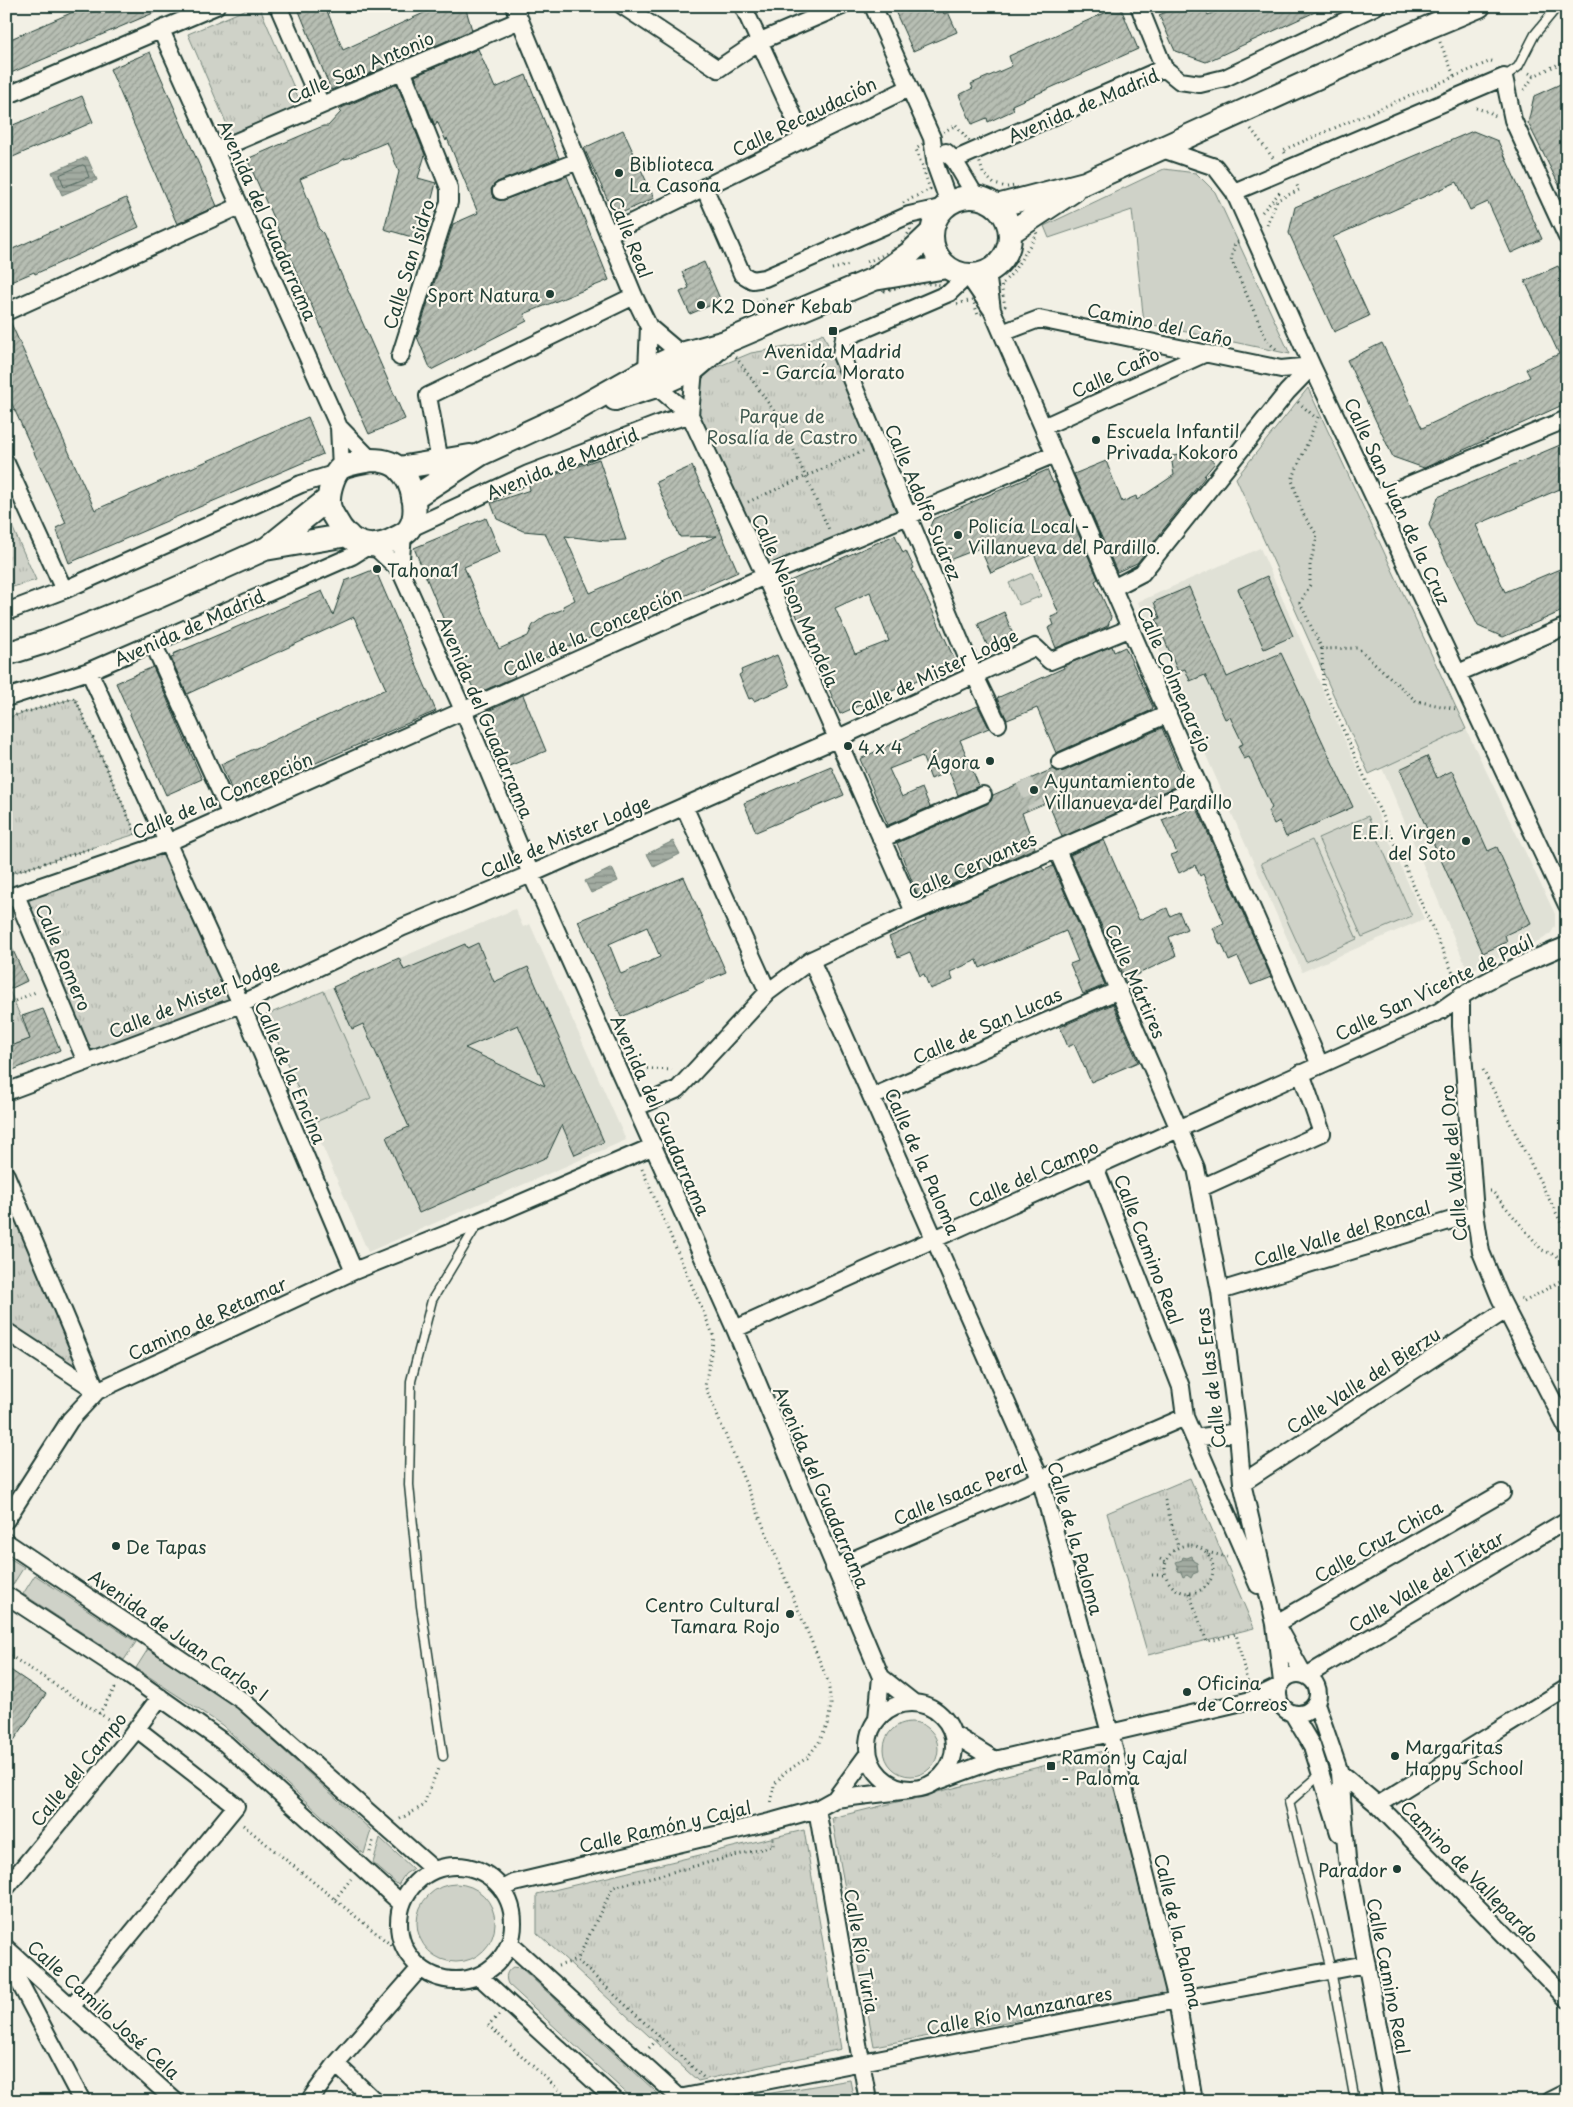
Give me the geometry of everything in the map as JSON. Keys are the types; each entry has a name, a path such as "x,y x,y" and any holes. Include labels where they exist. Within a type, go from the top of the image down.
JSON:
{"main road":[{"path":"997,206 1085,183 1479,6"},
{"path":"1011,232 1085,183"},
{"path":"967,197 976,197 988,200 1004,213 1011,232 1010,244 1006,256 998,266 978,274 957,273 947,267 935,251 932,232 934,223 947,205 967,197"},
{"name":"Avenida de Madrid","path":"413,498 481,454 688,362 725,342 874,279 911,252 932,232"},
{"name":"Avenida de Madrid","path":"874,279 947,267"},
{"name":"Avenida de Madrid","path":"399,468 481,454"},
{"path":"6,654 45,642 160,596 265,549 328,499 339,470 371,460 381,461 399,468 408,482 413,498 413,518 406,532 363,542 265,549"},
{"path":"328,499 335,520 363,542"}],"street":[{"path":"278,6 321,105"},
{"path":"623,6 718,70 758,42 842,6"},
{"path":"742,6 804,139"},
{"path":"704,187 742,274 752,280 765,278 909,216 947,205 936,167 932,138 873,6"},
{"path":"1140,6 1164,68"},
{"name":"Avenida de Madrid","path":"954,160 1164,68 1180,81 1200,84 1225,78 1376,6"},
{"path":"6,96 211,7"},
{"name":"Calle San Antonio","path":"215,151 402,70 517,13"},
{"name":"Calle Real","path":"517,13 634,296 649,327 688,362"},
{"name":"Avenida del Guadarrama","path":"161,30 339,427 371,460"},
{"name":"Calle San Isidro","path":"400,357 449,202 449,188 402,70"},
{"path":"1234,192 1504,77 1513,120 1567,237"},
{"name":"Calle Recaudación","path":"608,234 909,88"},
{"path":"932,138 954,160 976,197"},
{"name":"Calle San Juan de la Cruz","path":"1162,149 1215,167 1234,192 1312,366 1567,905"},
{"path":"501,191 578,161"},
{"path":"6,312 240,206"},
{"name":"Calle Colmenarejo","path":"978,274 1320,1065"},
{"name":"Calle Adolfo Suárez","path":"978,274 949,292 844,338 841,345 841,355 974,674 998,724"},
{"path":"440,462 428,396 634,296"},
{"name":"Camino del Caño","path":"1002,333 1038,319 1281,369 1312,366"},
{"name":"Calle Real","path":"649,327 651,378"},
{"name":"Calle Caño","path":"1043,427 1204,354"},
{"path":"688,362 690,415"},
{"path":"1113,588 1142,573 1286,392 1312,366"},
{"path":"651,378 690,415"},
{"name":"Avenida de Madrid","path":"406,532 528,474 664,422 690,415"},
{"name":"Calle Nelson Mandela","path":"690,415 765,576 914,912"},
{"path":"1376,499 1567,419"},
{"name":"Avenida del Guadarrama","path":"339,427 339,470"},
{"name":"Calle de la Concepción","path":"11,897 168,842 765,576 1055,454"},
{"path":"6,463 64,590"},
{"path":"6,612 64,590 301,484 339,470"},
{"name":"Avenida del Guadarrama","path":"400,570 406,532"},
{"name":"Avenida de Madrid","path":"6,698 89,671 352,556 363,542"},
{"name":"Avenida del Guadarrama","path":"363,542 400,570 463,710 531,874 622,1073 735,1329 881,1677 914,1703"},
{"path":"1458,673 1567,626"},
{"name":"Calle de Mister Lodge","path":"6,1092 241,1004 403,927 531,874 836,739 1035,647 1050,661 1131,628"},
{"path":"153,643 231,814"},
{"name":"Calle de la Encina","path":"89,671 241,1004 354,1271"},
{"path":"1060,762 1168,714"},
{"name":"Calle Cervantes","path":"636,1107 678,1089 768,992 811,960 914,912 1200,787"},
{"path":"881,839 984,795"},
{"path":"684,806 768,992"},
{"name":"Calle Mártires","path":"1057,850 1180,1128"},
{"name":"Calle Romero","path":"11,897 86,1062"},
{"name":"Calle San Vicente de Paúl","path":"1320,1065 1440,1010 1460,995 1491,977 1567,945"},
{"name":"Calle de la Paloma","path":"811,960 936,1239 1040,1478 1110,1733 1177,2000 1194,2101"},
{"name":"Calle de San Lucas","path":"872,1097 1118,990"},
{"name":"Calle Valle del Oro","path":"1460,995 1460,1026 1475,1213 1481,1252 1503,1304 1567,1428"},
{"name":"Calle del Campo","path":"735,1329 1320,1065"},
{"path":"1201,1188 1322,1133 1301,1074"},
{"name":"Calle de las Eras","path":"1180,1128 1196,1168 1201,1188 1220,1290 1238,1432 1242,1483 1275,1624"},
{"name":"Camino de Retamar","path":"6,1520 70,1420 97,1391 354,1271 479,1221 654,1146"},
{"name":"Calle Camino Real","path":"1095,1167 1181,1387 1185,1417 1275,1624 1305,1676"},
{"path":"6,1175 97,1391"},
{"name":"Calle Valle del Roncal","path":"1220,1290 1475,1213"},
{"name":"Calle Valle del Bierzu","path":"1242,1483 1503,1304"},
{"path":"6,1331 97,1391"},
{"name":"Calle Isaac Peral","path":"834,1568 1185,1417"},
{"path":"1194,1438 1238,1432"},
{"name":"Calle Cruz Chica","path":"1275,1624 1502,1493"},
{"name":"Calle Valle del Tiétar","path":"1305,1676 1567,1520"},
{"name":"Avenida de Juan Carlos I","path":"6,1542 243,1701 384,1828 434,1870"},
{"path":"6,1596 226,1744 402,1904"},
{"name":"Calle Camino Real","path":"1275,1624 1281,1684"},
{"path":"938,1781 947,1771 955,1747 953,1734 947,1722 927,1706 914,1703 894,1707 877,1719 871,1730 868,1742 868,1754 873,1768 883,1779 896,1787 910,1790 924,1788 995,1760 1251,1700 1281,1684 1292,1675 1305,1676 1311,1679 1317,1690 1316,1702 1309,1711 1293,1714 1287,1711 1279,1702 1278,1691 1281,1684"},
{"name":"Avenida del Guadarrama","path":"877,1719 881,1677"},
{"path":"1378,1806 1567,1688"},
{"name":"Calle del Campo","path":"6,1888 160,1698"},
{"path":"1251,1700 1279,1702"},
{"name":"Calle Camino Real","path":"1316,1702 1340,1773 1347,1859 1392,2101"},
{"name":"Calle Camino Real","path":"1293,1714 1312,1746 1347,1859"},
{"path":"72,2006 236,1806 137,1728"},
{"path":"953,1734 995,1760"},
{"name":"Calle Ramón y Cajal","path":"835,1799 868,1754"},
{"name":"Camino de Vallepardo","path":"1340,1773 1378,1806 1567,1999"},
{"name":"Calle Ramón y Cajal","path":"503,1889 514,1883 774,1821 817,1809 835,1799 910,1790"},
{"name":"Calle Río Turia","path":"817,1809 868,2101"},
{"path":"449,1866 464,1866 492,1878 503,1889 511,1906 514,1925 510,1944 498,1963 479,1976 464,1980 448,1980 433,1976 420,1968 408,1955 401,1939 398,1922 402,1904 409,1890 420,1878 434,1870 449,1866"},
{"path":"510,1944 681,2099"},
{"name":"Calle Camilo José Cela","path":"6,1948 175,2101"},
{"path":"6,1957 82,2101"},
{"name":"Calle Río Manzanares","path":"681,2099 718,2090 1366,1964"},
{"path":"310,2101 336,2064 420,1968"},
{"path":"479,1976 616,2101"},
{"path":"336,2064 375,2101"},
{"path":"1549,2101 1567,2092"}],"lane":[{"path":"1504,77 1518,67 1535,34 1558,6"},
{"path":"443,1756 421,1606 409,1485 412,1381 432,1300 479,1221"},
{"path":"1320,1776 1289,1802 1331,1970 1355,2101"}],"path":[{"path":"1439,39 1454,77"},
{"path":"1281,369 1288,360 1267,341 1232,259 1235,243 1252,230 1287,184 1283,150 1491,61 1518,67 1534,76 1567,60"},
{"path":"1240,114 1286,170 1298,190 1277,200 1266,227 1252,230"},
{"path":"725,342 781,421 836,546"},
{"path":"1286,392 1317,418 1292,480 1303,514 1317,535 1310,565 1310,586 1300,603 1322,649 1323,685 1456,980 1491,977"},
{"path":"733,508 879,444"},
{"path":"1322,649 1358,648 1416,701 1476,713"},
{"path":"6,718 75,698 136,834 129,836"},
{"path":"6,875 103,844"},
{"path":"6,1005 46,988"},
{"path":"622,1073 639,1067 672,1070 679,1063"},
{"path":"1483,1070 1567,1234"},
{"path":"636,1154 714,1337 706,1386 828,1681 831,1704 828,1724 819,1742 807,1758 786,1772 774,1785 771,1802 774,1821 772,1846 613,1887 576,1960 718,2090"},
{"path":"1474,1192 1492,1191 1542,1250 1567,1260"},
{"path":"1503,1304 1514,1291 1524,1302 1567,1277"},
{"path":"1165,1500 1178,1547"},
{"path":"1192,1545 1200,1547 1206,1552 1213,1566 1209,1581 1197,1591 1189,1592 1174,1588 1166,1575 1166,1562 1171,1553 1178,1547 1192,1545"},
{"path":"1160,1559 1166,1562"},
{"path":"1152,1575 1166,1575"},
{"path":"1189,1592 1207,1642 1236,1634 1251,1700"},
{"path":"335,1899 369,1856 375,1834 423,1806 443,1756"}],"shaded area":[{"path":"1260,548 1424,919 1302,972 1138,602"},
{"name":"E.E.I. Virgen del Soto","path":"1466,729 1555,914 1555,926 1551,933 1543,939 1468,971 1382,768"},
{"path":"515,909 523,927 530,924 626,1140 368,1252 266,1015"}],"green space":[{"path":"254,6 259,6 301,104 231,134 188,34"},
{"path":"1164,169 1196,173 1215,192 1290,354 1144,323 1132,210 1049,238 1044,226"},
{"name":"Parque de Rosalía de Castro","path":"823,333 899,511 768,569 697,417 700,374 751,353 799,345"},
{"path":"1308,388 1466,729 1369,774 1236,478"},
{"path":"6,513 36,580 6,589"},
{"path":"1032,573 1041,596 1019,605 1009,583"},
{"path":"75,698 136,834 6,875 6,718"},
{"path":"1368,816 1412,916 1362,937 1318,838"},
{"path":"1312,840 1357,939 1306,962 1261,863"},
{"path":"169,842 241,1004 86,1062 16,895"},
{"path":"6,983 30,1039 6,1048"},
{"path":"324,991 371,1098 313,1123 266,1015"},
{"path":"6,1175 97,1391 6,1332"},
{"path":"1190,1478 1254,1628 1148,1655 1107,1513"},
{"path":"6,1556 24,1567 12,1586 6,1583"},
{"path":"35,1575 136,1642 124,1660 23,1594"},
{"path":"148,1649 235,1706 371,1830 364,1854 222,1725 136,1668"},
{"path":"906,1722 916,1722 926,1726 934,1734 938,1749 934,1764 926,1772 916,1776 906,1776 896,1772 888,1764 884,1754 884,1744 888,1734 896,1726"},
{"path":"1108,1750 1166,1993 874,2046 832,1818"},
{"path":"804,1830 841,2049 698,2081 537,1933 537,1894"},
{"path":"380,1838 413,1869 405,1874 398,1885 373,1863"},
{"path":"456,1884 471,1887 488,1901 492,1908 495,1923 492,1938 478,1955 471,1959 456,1962 441,1959 424,1945 420,1938 417,1923 420,1908 434,1891 441,1887"},
{"path":"513,1967 521,1968 666,2101 635,2101 508,1984 507,1974"},
{"path":"850,2080 854,2101 724,2101"}],"water":[{"path":"87,157 97,180 62,195 52,172"},
{"path":"673,841 680,854 654,867 647,854"},
{"path":"612,868 618,881 591,893 585,881"},
{"path":"1192,1556 1193,1561 1197,1563 1198,1572 1193,1574 1191,1578 1187,1575 1183,1577 1181,1572 1177,1571 1178,1566 1176,1562 1182,1560 1183,1557"}],"building":[{"path":"87,6 170,6 6,75 6,41"},
{"path":"297,6 325,6 343,50 439,6 465,6 472,30 331,90"},
{"path":"906,6 941,6 944,14 948,12 957,32 913,51 895,11"},
{"path":"1120,6 1138,49 1012,105 1014,110 988,122 987,118 972,124 959,95 973,88 971,84 1012,66 1009,56"},
{"path":"1179,6 1204,6 1208,15 1228,6 1328,6 1206,62 1175,51 1159,15"},
{"path":"478,49 495,88 526,75 559,158 497,182 491,189 492,195 495,199 504,200 567,176 609,280 524,314 527,321 431,370 417,337 453,224 478,213 447,138 446,141 437,121 435,126 415,76"},
{"path":"150,52 217,206 177,224 110,69"},
{"path":"1567,81 1567,112 1560,115 1567,128 1567,201 1528,123 1534,96"},
{"path":"397,84 425,155 418,178 436,183 422,237 428,234 426,241 384,229 399,172 387,142 300,179 318,228 323,233 405,419 369,434 286,248 286,242 282,238 247,159 323,126 328,126 341,112 339,109"},
{"path":"82,96 93,122 6,160 6,128"},
{"name":"Biblioteca La Casona","path":"623,130 654,198 615,216 584,148"},
{"path":"1473,131 1498,141 1542,239 1511,253 1488,202 1470,210 1457,182 1333,237 1369,316 1334,332 1289,233 1295,207"},
{"path":"126,198 139,227 35,274 34,272 6,284 6,252"},
{"path":"704,262 721,301 690,314 680,292 689,288 682,272"},
{"path":"1558,266 1567,284 1567,403 1424,468 1393,457 1347,360 1382,343 1422,428 1530,377 1526,369 1559,354 1525,281"},
{"path":"10,321 95,510 308,417 323,454 69,563 56,528 66,523 6,391 6,322"},
{"path":"1567,442 1567,486 1476,525 1505,592 1567,566 1567,609 1503,637 1478,626 1429,525 1438,497"},
{"path":"1203,453 1215,463 1205,477 1137,563 1117,572 1074,474 1106,461 1122,502 1136,496 1137,500 1174,475 1171,456"},
{"path":"599,459 626,540 605,541 565,536 590,593 717,536 680,537 656,482 692,466 738,572 513,672 515,677 478,693 476,689 474,690 464,669 414,548 486,518 500,552 464,567 499,649 528,636 533,625 545,616 564,609 563,606 575,600 545,533 523,531 497,519 491,503 530,490 529,485 532,483"},
{"path":"1047,470 1053,483 1056,482 1098,579 1095,581 1111,617 1108,626 1056,648 1048,628 1054,625 1051,617 1059,614 1034,554 991,573 980,548 944,562 929,529 933,519"},
{"path":"895,535 903,553 906,551 914,568 912,569 956,663 840,714 809,644 812,643 807,631 801,618 798,619 787,593 789,592 785,583","holes":["870,592 889,641 855,654 835,608"]},
{"path":"375,569 436,711 235,798 221,764 386,689 354,617 187,694 171,658 174,657 173,654 322,591 333,615 345,581"},
{"path":"1267,576 1293,636 1264,649 1238,589"},
{"path":"1189,587 1227,677 1281,653 1353,807 1286,837 1279,821 1274,824 1268,811 1272,808 1249,757 1244,759 1238,746 1243,744 1230,717 1225,719 1205,675 1190,681 1185,669 1178,672 1156,619 1160,618 1154,602"},
{"path":"1004,612 1014,636 988,647 978,624"},
{"path":"1112,646 1114,652 1125,647 1153,707 1152,710 1056,753 1037,708 1007,720 997,698 1064,668 1063,666"},
{"path":"777,655 790,686 754,701 752,698 749,699 739,675 742,673 741,670"},
{"path":"153,667 202,779 166,795 116,683"},
{"path":"523,695 546,751 509,766 486,712"},
{"path":"978,706 989,728 960,740 979,786 958,795 949,771 931,779 922,756 889,769 902,797 922,788 930,807 888,825 860,759 931,725"},
{"path":"1162,728 1184,781 1182,784 1062,837 1048,802 1022,813 1035,848 919,899 897,843 987,804 991,801 993,795 1053,769 1058,772 1064,771"},
{"path":"1427,756 1437,778 1452,771 1488,851 1497,847 1531,923 1505,935 1507,942 1483,953 1400,769"},
{"path":"831,766 844,795 756,832 744,803"},
{"path":"1196,806 1271,977 1251,985 1238,957 1229,961 1222,944 1220,945 1213,928 1224,923 1203,874 1200,876 1195,865 1179,873 1171,855 1177,853 1162,820"},
{"path":"1104,840 1139,920 1167,908 1170,916 1179,912 1187,929 1169,937 1176,956 1132,977 1135,982 1128,985 1070,855"},
{"path":"1053,866 1105,985 1083,994 1070,964 1078,961 1066,931 980,968 977,960 950,972 953,980 930,989 924,974 920,976 910,952 898,957 889,937 926,921 925,918 1042,867 1044,870"},
{"path":"684,877 726,972 621,1017 578,921","holes":["647,927 660,957 621,974 609,944"]},
{"path":"6,935 27,981 6,991"},
{"path":"478,943 494,982 528,967 604,1142 575,1155 562,1125 547,1157 419,1213 386,1137 409,1127 363,1024 352,1029 333,987 399,958 404,970 465,944 467,948","holes":["518,1025 545,1086 465,1048"]},
{"path":"1113,1004 1138,1062 1091,1082 1074,1044 1068,1047 1060,1027"},
{"path":"43,1009 60,1050 6,1073 6,1048 30,1039 22,1016"},
{"path":"6,1667 46,1694 6,1752"}],"tunnel":[{"path":"1024,781 1036,807"}],"place":[{"name":"Biblioteca La Casona","path":"619,173"},
{"name":"Sport Natura","path":"550,294"},
{"name":"K2 Doner Kebab","path":"701,305"},
{"name":"Avenida Madrid - García Morato","path":"833,331"},
{"name":"Escuela Infantil Privada Kokoro","path":"1096,440"},
{"name":"Policía Local - Villanueva del Pardillo.","path":"958,535"},
{"name":"Tahona1","path":"377,569"},
{"name":"4 x 4","path":"848,746"},
{"name":"Ágora","path":"990,761"},
{"name":"Ayuntamiento de Villanueva del Pardillo","path":"1034,790"},
{"name":"E.E.I. Virgen del Soto","path":"1466,841"},
{"name":"De Tapas","path":"116,1546"},
{"name":"Centro Cultural Tamara Rojo","path":"790,1614"},
{"name":"Oficina de Correos","path":"1187,1692"},
{"name":"Margaritas Happy School","path":"1395,1756"},
{"name":"Ramón y Cajal - Paloma","path":"1051,1766"},
{"name":"Parador","path":"1397,1869"}]}
